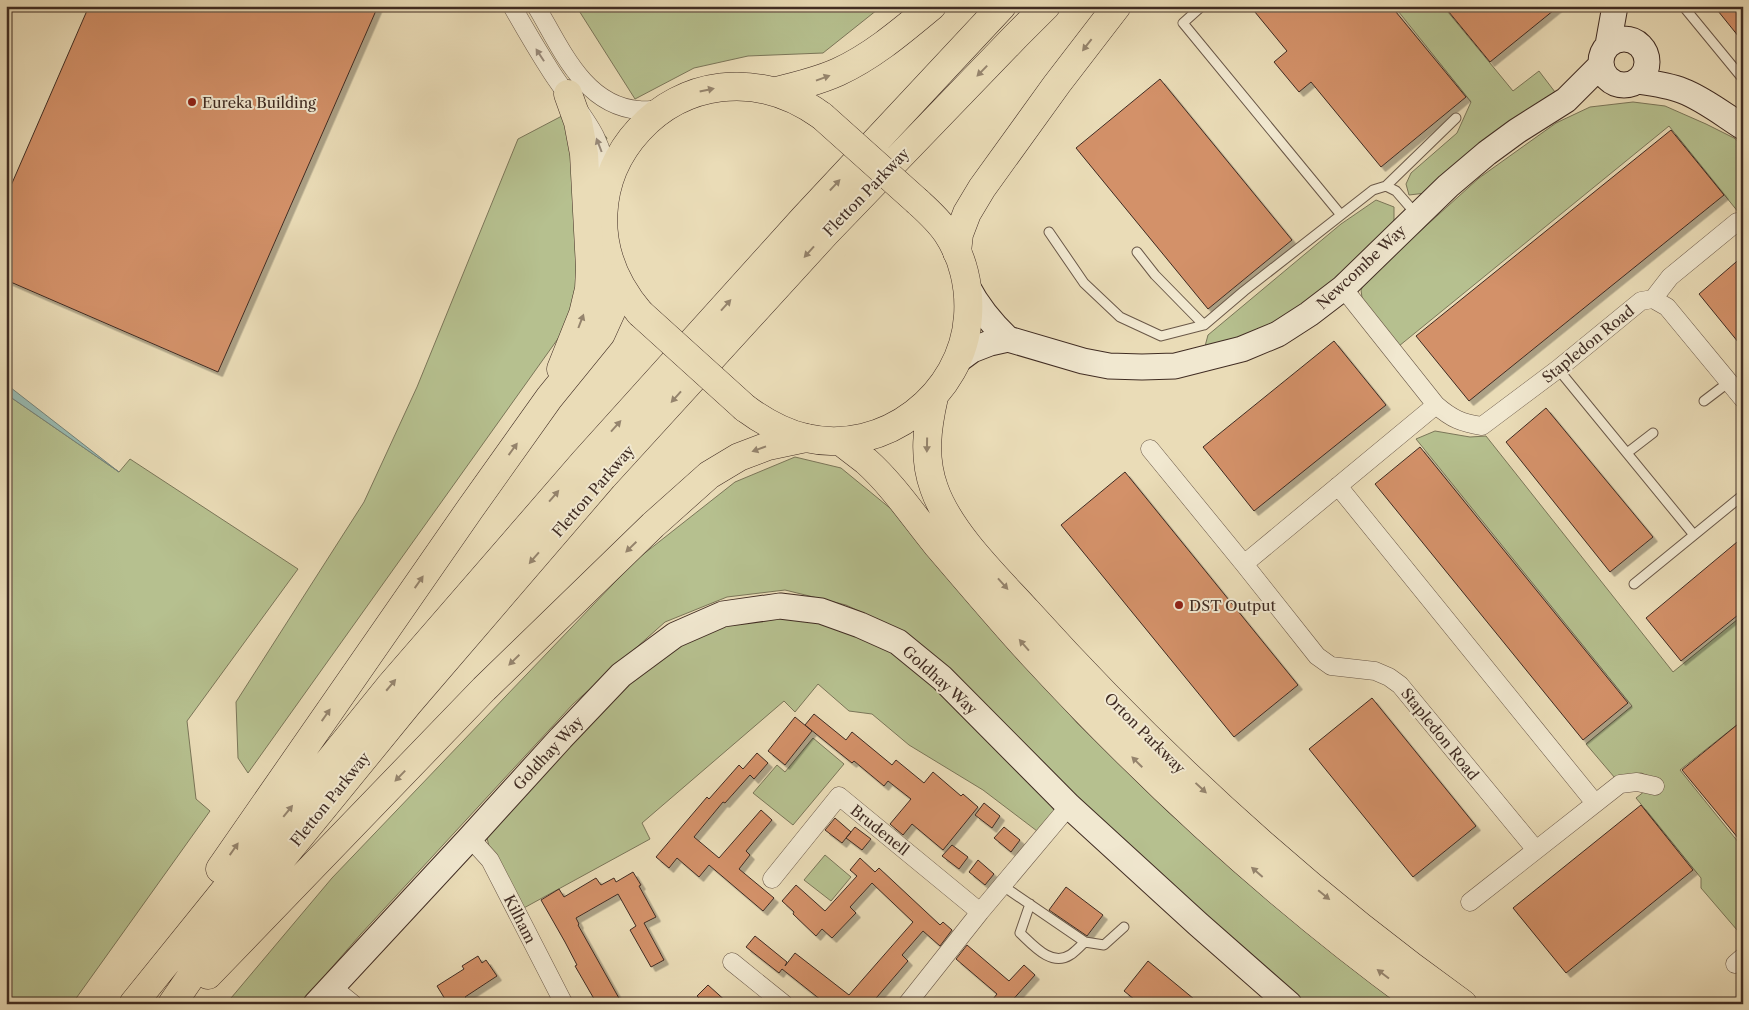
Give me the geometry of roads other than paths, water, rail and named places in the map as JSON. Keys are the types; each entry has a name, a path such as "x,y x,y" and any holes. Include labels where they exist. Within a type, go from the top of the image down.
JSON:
{"main road":[{"path":"776,92 822,78 861,60 900,33 932,6"},
{"name":"Fletton Parkway","path":"133,1004 389,686 584,462 804,218 1002,6"},
{"name":"Fletton Parkway","path":"172,1004 221,933 408,704 603,477 825,234 1046,6"},
{"path":"957,252 959,234 967,214 982,188 1057,84 1117,6"},
{"path":"550,398 583,314 589,289 588,212 584,154 574,86"},
{"path":"724,86 750,86 776,92 808,106 822,116 934,217 957,252 967,286 969,305 964,343 947,380 934,397 901,424 882,433 840,441 806,438 774,427 745,408 640,313 616,278 608,258 603,214 606,192 612,172 622,152 635,134 662,109 699,92 724,86"},
{"path":"126,1004 470,509 550,398 601,334 611,312 616,278"},
{"name":"Orton Parkway","path":"934,397 927,426 927,454 933,487 943,509 982,561 1116,705 1224,809 1309,884 1432,982 1463,1004"},
{"path":"180,1004 484,690 653,525 710,475 740,457 768,446 806,438"},
{"name":"Orton Parkway","path":"840,441 866,462 886,482 963,576 1030,652 1096,722 1158,783 1280,892 1342,944 1422,1004"}],"street":[{"path":"512,6 539,52 574,86 620,106 640,110 662,109"},
{"path":"536,6 599,143 606,166 606,192"},
{"path":"1616,6 1641,49 1646,71 1626,83 1606,76 1605,55 1616,6"},
{"path":"1605,55 1621,39 1641,49"},
{"name":"Newcombe Way","path":"1641,49 1683,91"},
{"name":"Newcombe Way","path":"1566,100 1605,55"},
{"name":"Newcombe Way","path":"967,286 978,306 992,324 1008,339 1083,361 1109,366 1174,366 1242,349 1278,334 1310,314 1343,288 1417,215 1488,153 1517,131 1566,100 1626,83 1659,84 1683,91 1699,99 1743,127"},
{"path":"1653,299 1670,277 1737,222"},
{"name":"Stapledon Road","path":"1343,288 1436,405 1448,416 1466,424 1482,426 1558,369 1641,301 1653,299 1667,307 1743,399"},
{"path":"957,361 972,350 1008,339"},
{"path":"1244,564 1436,405"},
{"name":"Stapledon Road","path":"1150,449 1316,656 1331,666 1375,672 1389,677 1400,684 1536,850"},
{"path":"1338,486 1595,804"},
{"name":"Goldhay Way","path":"324,995 621,675 675,634 723,614 780,606 822,611 898,642 942,678 1069,806 1289,1004"},
{"path":"1470,902 1620,784 1637,782 1654,786"},
{"name":"Brudenell","path":"772,879 839,796 980,912"},
{"path":"907,1004 980,912 1069,806"},
{"name":"Kilham","path":"470,838 490,860 564,1004"},
{"path":"732,962 784,1004"},
{"path":"324,995 353,1004"}],"lane":[{"path":"6,10 8,6"},
{"path":"1202,6 1183,23 1341,215"},
{"path":"1683,6 1743,79"},
{"path":"1049,232 1084,283 1120,317 1161,336 1204,325 1372,190 1386,186 1456,118"},
{"path":"1386,186 1396,191 1417,215"},
{"path":"1137,252 1155,275 1204,325"},
{"path":"1558,369 1694,535"},
{"path":"1704,401 1728,382"},
{"path":"1627,453 1653,433"},
{"path":"1634,584 1743,495"},
{"path":"1003,886 1084,942 1104,945 1124,927"},
{"path":"1030,904 1020,933 1041,954 1061,959 1071,955 1084,942"}],"water":[{"path":"6,384 119,472 6,394"}],"place":[{"name":"Eureka Building","path":"192,102"},
{"name":"DST Output","path":"1179,605"}]}
